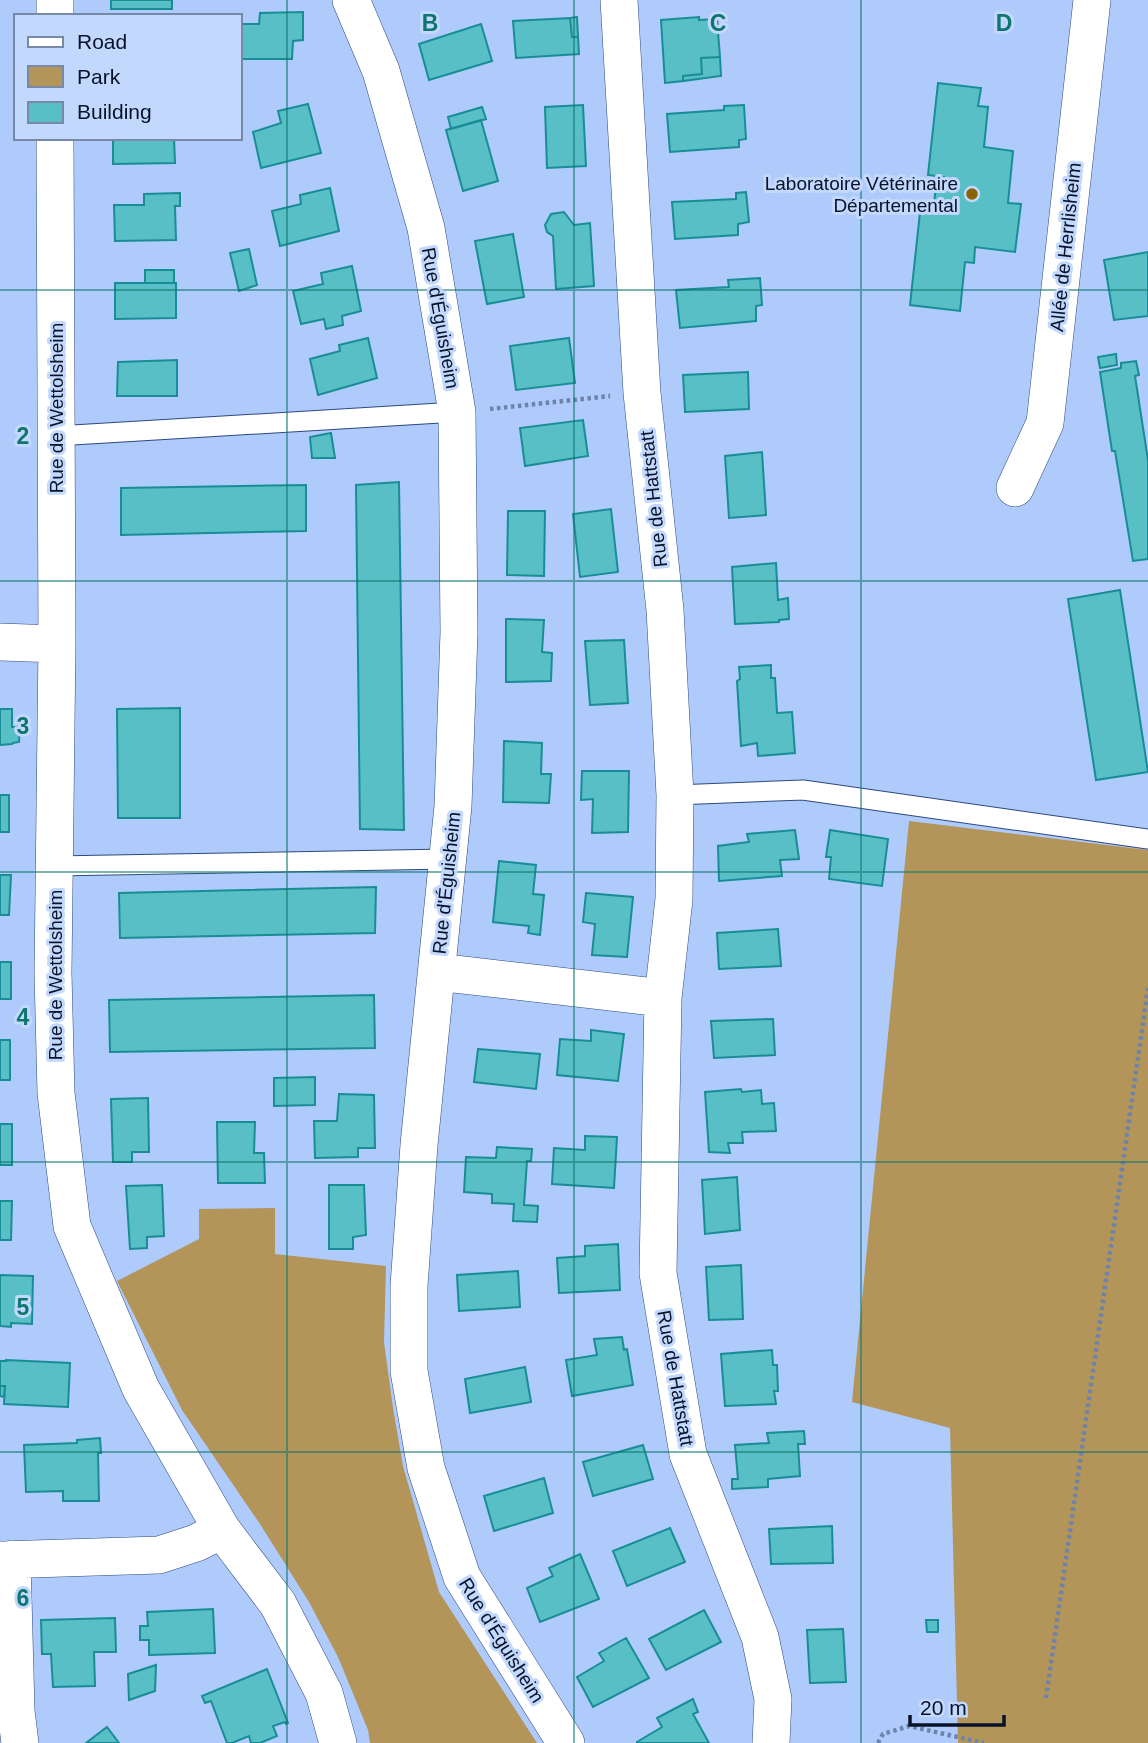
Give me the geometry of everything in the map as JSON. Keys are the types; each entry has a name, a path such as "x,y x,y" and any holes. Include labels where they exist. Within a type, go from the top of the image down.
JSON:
{"street":[{"name":"Rue d'Éguisheim","path":"351,0 381,71 426,228 457,412 459,632 453,806 411,1247 409,1371 426,1468 462,1577 566,1743"},
{"name":"Rue de Hattstatt","path":"619,0 642,393 664,610 675,795 674,899 663,998 658,1273 688,1454 760,1637 773,1699 771,1743"},
{"name":"Allée de Herrlisheim","path":"1015,488 1045,423 1093,0"},
{"name":"Rue de Wettolsheim","path":"55,140 57,644 53,973 56,1093 72,1226 141,1389 222,1530 278,1604 324,1693 338,1743"},
{"path":"0,642 57,644"},
{"path":"437,972 663,998"},
{"path":"20,1743 6,1560 159,1555 196,1543 222,1530"}],"lane":[{"path":"56,436 457,412"},
{"path":"675,795 803,790 1148,839"},
{"path":"54,866 448,859"}],"path":[{"path":"457,412 642,393"},
{"path":"1046,1698 1148,988"},
{"path":"878,1743 883,1734 909,1726 984,1743"}],"green space":[{"path":"909,821 1148,850 1148,1743 958,1743 950,1428 852,1402"},
{"path":"275,1208 275,1254 386,1266 384,1342 393,1408 403,1466 439,1592 537,1743 370,1743 368,1730 338,1657 309,1602 260,1524 182,1410 117,1281 199,1239 199,1209"}],"building":[{"path":"111,0 172,0 172,9 111,9"},
{"path":"303,12 303,40 293,41 292,59 242,59 242,24 259,24 260,13"},
{"path":"577,17 578,36 572,37 570,18"},
{"path":"699,17 699,20 717,19 720,57 701,58 702,74 683,76 683,81 665,83 661,20"},
{"path":"570,18 572,37 578,36 579,54 516,58 513,21"},
{"path":"481,24 492,61 429,80 419,44"},
{"path":"720,57 721,76 683,81 683,76 702,74 701,58"},
{"name":"Laboratoire Vétérinaire Départemental","path":"938,83 981,88 978,106 988,107 984,147 1013,151 1008,203 1021,204 1015,252 975,247 974,263 965,262 960,311 910,305 921,203 934,204 936,185 943,186 944,177 928,175"},
{"path":"308,104 321,153 261,168 253,132 281,123 278,111"},
{"path":"583,105 586,166 547,168 545,107"},
{"path":"744,105 746,139 739,140 739,147 670,152 667,114 724,110 724,106"},
{"path":"482,107 486,119 451,129 448,117"},
{"path":"481,120 498,181 463,191 446,130"},
{"path":"113,140 174,140 175,163 113,164"},
{"path":"330,188 339,231 280,246 272,211 301,204 300,195"},
{"path":"746,192 749,222 738,224 738,235 675,239 672,202 736,199 736,193"},
{"path":"180,193 180,206 175,206 176,240 115,241 114,205 144,205 144,194"},
{"path":"564,212 574,225 590,223 594,286 556,289 553,236 547,232 545,225 551,214"},
{"path":"513,234 524,297 487,304 475,241"},
{"path":"249,249 257,285 239,291 230,253"},
{"path":"1148,252 1148,316 1114,320 1104,260"},
{"path":"352,266 361,311 342,316 343,325 326,329 324,319 301,324 293,291 323,284 321,273"},
{"path":"145,270 174,270 174,283 145,283"},
{"path":"760,278 762,305 756,306 756,321 680,328 676,290 729,287 728,280"},
{"path":"115,283 176,283 176,318 115,319"},
{"path":"368,338 377,378 318,395 310,359 340,351 339,345"},
{"path":"569,338 575,383 516,390 510,346"},
{"path":"1116,354 1117,365 1100,368 1098,357"},
{"path":"177,360 177,396 117,396 118,362"},
{"path":"1136,361 1139,375 1135,376 1148,460 1148,559 1133,561 1100,372 1121,368 1121,363"},
{"path":"748,372 749,409 685,412 683,375"},
{"path":"583,420 588,456 525,466 520,428"},
{"path":"331,433 335,458 312,458 310,437"},
{"path":"762,452 766,515 729,518 725,456"},
{"path":"399,482 404,830 360,829 356,485"},
{"path":"306,485 306,531 121,535 121,488"},
{"path":"611,509 618,572 580,577 573,514"},
{"path":"508,511 545,511 544,576 507,575"},
{"path":"776,563 778,600 788,598 789,619 735,624 732,567"},
{"path":"1120,590 1148,772 1096,780 1068,599"},
{"path":"506,619 544,620 542,652 552,653 551,681 506,682"},
{"path":"624,640 628,703 590,705 585,641"},
{"path":"771,665 771,678 775,678 777,713 792,712 795,753 758,756 757,743 741,746 737,681 740,679 739,667"},
{"path":"180,708 180,818 118,818 117,709"},
{"path":"0,709 12,709 12,727 20,727 19,742 0,745"},
{"path":"504,741 542,743 541,774 551,774 549,803 503,802"},
{"path":"582,771 629,771 628,832 592,833 593,799 581,800"},
{"path":"0,795 9,795 9,832 0,832"},
{"path":"795,830 799,859 780,860 782,876 719,881 718,846 749,842 747,834"},
{"path":"830,830 888,839 882,886 829,879 831,857 826,857"},
{"path":"499,861 536,865 533,894 544,895 540,935 528,933 529,926 493,922"},
{"path":"0,875 11,875 9,915 0,915"},
{"path":"376,887 375,933 120,938 119,893"},
{"path":"586,893 633,897 627,957 592,955 595,924 583,922"},
{"path":"778,929 781,966 719,969 717,933"},
{"path":"0,962 11,962 11,999 0,999"},
{"path":"374,995 375,1048 110,1052 109,1000"},
{"path":"773,1019 775,1055 714,1058 711,1021"},
{"path":"591,1030 624,1034 618,1081 557,1075 560,1039 591,1041"},
{"path":"0,1040 10,1040 10,1080 0,1080"},
{"path":"478,1049 540,1054 536,1089 474,1082"},
{"path":"315,1077 315,1105 274,1106 274,1078"},
{"path":"741,1089 742,1092 761,1090 762,1104 774,1103 776,1131 742,1132 743,1143 728,1143 730,1153 709,1152 705,1092"},
{"path":"339,1094 374,1095 375,1148 358,1148 358,1157 315,1158 314,1121 337,1121"},
{"path":"148,1098 149,1152 132,1152 132,1162 113,1162 111,1099"},
{"path":"217,1122 255,1122 254,1153 264,1153 265,1183 218,1183"},
{"path":"0,1124 12,1124 12,1165 0,1165"},
{"path":"585,1136 617,1137 614,1188 552,1184 554,1148 585,1150"},
{"path":"497,1147 532,1149 531,1161 527,1161 524,1205 538,1206 537,1222 513,1221 514,1204 492,1203 492,1194 464,1192 466,1157 496,1158"},
{"path":"737,1177 740,1230 705,1234 702,1180"},
{"path":"162,1185 164,1236 147,1237 147,1248 130,1249 126,1186"},
{"path":"329,1185 364,1185 366,1235 353,1237 353,1249 329,1249"},
{"path":"0,1201 12,1201 11,1240 0,1240"},
{"path":"618,1244 620,1290 559,1293 557,1258 585,1256 585,1246"},
{"path":"741,1265 743,1319 709,1320 706,1267"},
{"path":"518,1271 520,1307 459,1311 457,1275"},
{"path":"0,1275 33,1276 32,1324 11,1323 11,1327 0,1326"},
{"path":"622,1337 624,1350 627,1349 633,1385 572,1396 566,1360 597,1355 594,1339"},
{"path":"772,1350 773,1365 777,1365 778,1391 774,1391 776,1404 725,1406 721,1354"},
{"path":"0,1361 70,1363 68,1407 4,1404 5,1386 0,1386"},
{"path":"525,1367 531,1402 470,1413 465,1379"},
{"path":"0,1386 5,1386 4,1397 0,1396"},
{"path":"804,1431 805,1444 798,1444 800,1476 768,1479 768,1487 732,1489 732,1479 738,1479 735,1445 769,1443 767,1433"},
{"path":"100,1438 99,1501 63,1501 63,1491 26,1492 24,1445 77,1443 77,1440"},
{"path":"643,1445 653,1479 593,1496 583,1462"},
{"path":"544,1478 553,1513 494,1531 484,1496"},
{"path":"832,1526 833,1563 771,1564 769,1529"},
{"path":"670,1528 685,1562 627,1586 613,1551"},
{"path":"580,1554 599,1599 540,1622 527,1588 553,1576 549,1568"},
{"path":"213,1609 215,1653 149,1655 149,1640 140,1640 140,1626 148,1626 147,1612"},
{"path":"704,1610 721,1642 666,1670 649,1639"},
{"path":"115,1618 116,1652 94,1652 95,1686 53,1687 51,1654 42,1654 41,1620"},
{"path":"926,1620 938,1620 938,1632 927,1632"},
{"path":"843,1629 846,1682 810,1683 807,1630"},
{"path":"626,1638 649,1678 593,1707 577,1677 604,1661 599,1653"},
{"path":"156,1665 155,1691 129,1700 128,1674"},
{"path":"267,1669 288,1723 273,1726 277,1736 260,1743 251,1743 249,1736 227,1743 211,1701 205,1703 202,1696"},
{"path":"693,1699 698,1712 693,1714 709,1743 637,1743 662,1727 657,1718"},
{"path":"107,1727 119,1743 86,1743"}],"place":[{"name":"Laboratoire Vétérinaire Départemental","path":"972,194"}]}
